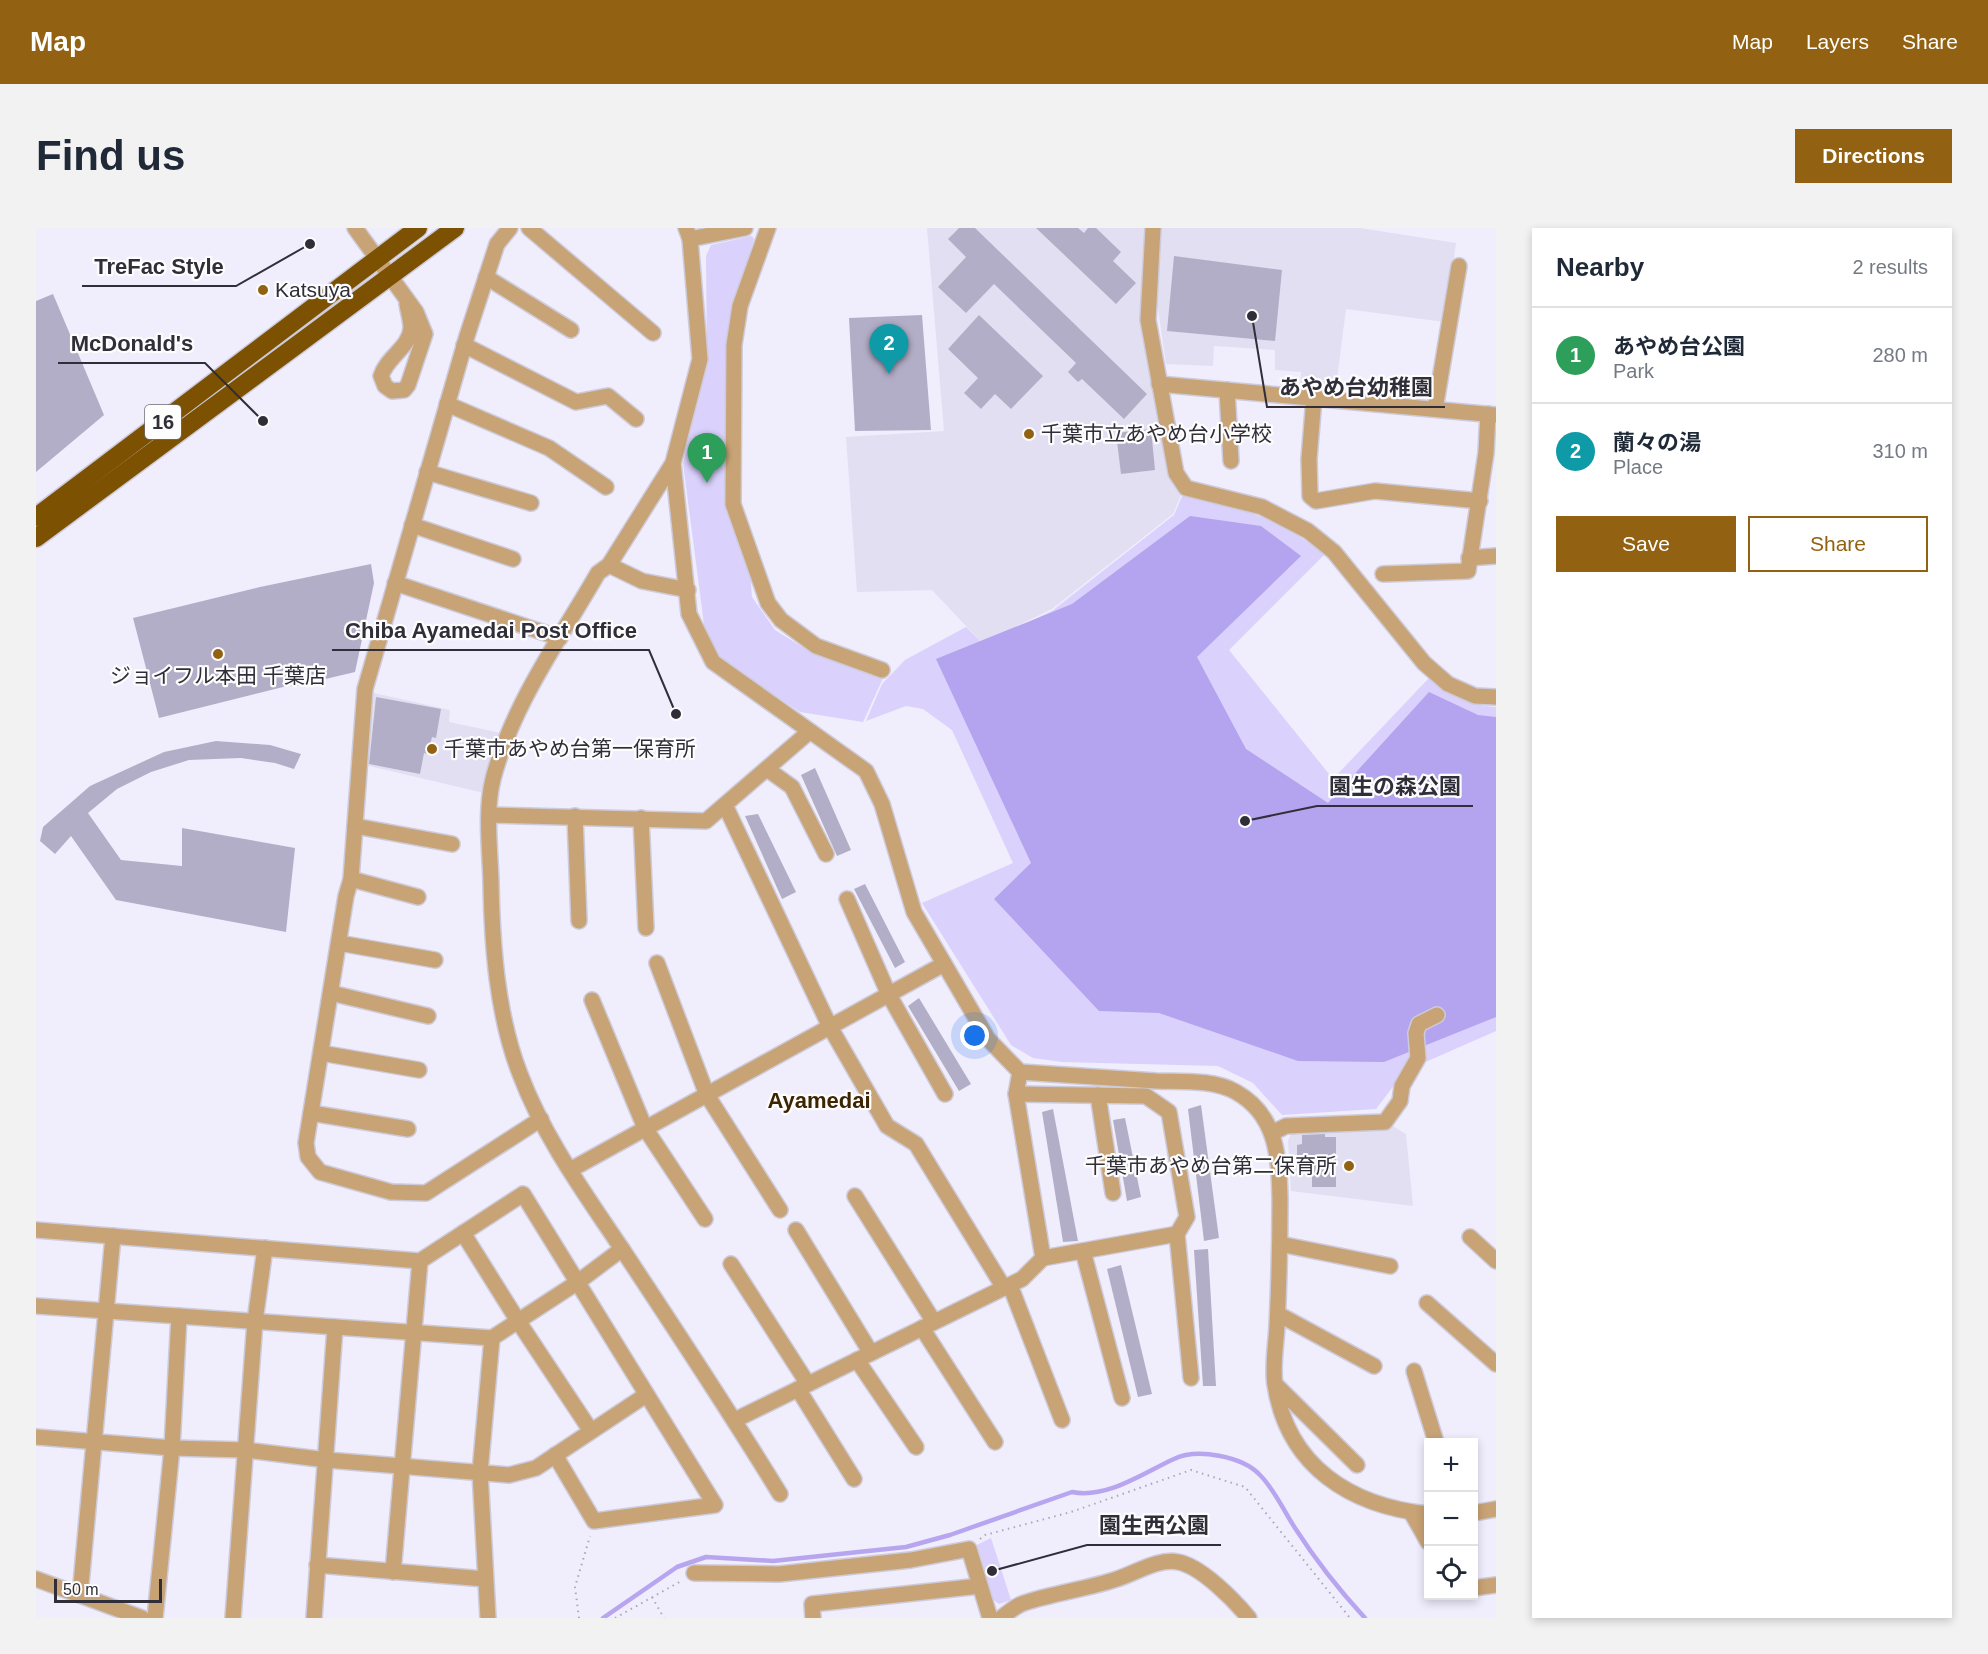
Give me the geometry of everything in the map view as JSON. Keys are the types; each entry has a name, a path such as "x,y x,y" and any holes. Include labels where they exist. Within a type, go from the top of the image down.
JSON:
{"highway":[{"name":"16","path":"36,517 418,228"},
{"name":"16","path":"36,538 454,228"}],"street":[{"path":"354,228 423,323 426,334 408,385 404,390 392,391 385,386 381,376 391,356 408,338 411,328 407,304"},
{"path":"510,228 497,244 464,345 364,689 351,879 306,1143 308,1157 320,1172 409,1194 426,1193 541,1119"},
{"path":"530,228 653,333"},
{"path":"745,228 688,233 700,358 673,463 609,565 598,573 511,725 493,781 490,815 491,912 504,1021 520,1074 541,1119 570,1170 735,1420 780,1494"},
{"path":"768,228 740,306 734,345 734,504 768,603 781,620 816,646 882,670"},
{"path":"1153,228 1148,320 1176,473 1186,488 1262,507 1308,531 1334,552 1424,663 1448,684 1460,690 1475,696 1496,697"},
{"path":"1435,409 1459,266"},
{"path":"486,277 571,330"},
{"path":"464,345 576,402 608,396 636,418"},
{"path":"1159,384 1492,414 1491,454 1468,571 1383,574"},
{"path":"1227,390 1231,461"},
{"path":"1314,398 1310,496 1317,501 1375,491 1480,501"},
{"path":"447,404 549,448 606,487"},
{"path":"673,463 689,614 713,662 866,771 882,804 914,912 988,1039 1020,1072 1217,1085 1251,1102 1262,1115 1272,1133 1280,1166 1281,1244 1275,1384 1294,1441 1318,1471 1350,1493 1411,1512 1424,1514"},
{"path":"427,472 531,503"},
{"path":"412,525 513,559"},
{"path":"1469,558 1496,556"},
{"path":"609,565 642,581 688,590"},
{"path":"395,583 560,638"},
{"path":"490,815 706,821 809,732"},
{"path":"767,769 792,787 826,854"},
{"path":"725,805 830,1027 887,1126 916,1144 1007,1287 1062,1420"},
{"path":"575,816 579,921"},
{"path":"641,818 646,928"},
{"path":"355,826 452,844"},
{"path":"351,879 418,897"},
{"path":"847,899 888,995 945,1094"},
{"path":"339,943 435,960"},
{"path":"657,963 707,1095 780,1210"},
{"path":"570,1170 944,964"},
{"path":"330,993 428,1017"},
{"path":"592,1000 645,1128 705,1219"},
{"path":"1272,1133 1286,1126 1385,1122 1400,1101 1406,1076 1418,1058 1416,1033 1419,1024 1437,1015"},
{"path":"321,1053 419,1071"},
{"path":"1020,1072 1016,1094 1043,1258"},
{"path":"1016,1094 1146,1096 1169,1112 1187,1217 1178,1234 1191,1378"},
{"path":"1098,1095 1113,1193"},
{"path":"311,1113 408,1129"},
{"path":"36,1230 420,1261 523,1194 715,1505 594,1521 555,1455"},
{"path":"855,1196 995,1442"},
{"path":"796,1230 871,1353"},
{"path":"464,1233 518,1321 591,1431"},
{"path":"735,1420 1007,1287 1022,1279 1043,1258 1178,1234"},
{"path":"80,1595 96,1442 112,1236"},
{"path":"1470,1237 1496,1261"},
{"path":"1281,1244 1390,1266"},
{"path":"233,1618 255,1320 264,1248"},
{"path":"36,1306 492,1338 578,1282 622,1250"},
{"path":"1083,1251 1122,1398"},
{"path":"393,1572 420,1261"},
{"path":"731,1264 803,1386 854,1479"},
{"path":"1427,1303 1496,1364"},
{"path":"1278,1314 1374,1366"},
{"path":"155,1618 172,1448 179,1316"},
{"path":"314,1618 335,1327"},
{"path":"488,1618 480,1472 492,1338"},
{"path":"857,1360 916,1447"},
{"path":"1414,1371 1434,1438"},
{"path":"1275,1384 1357,1465"},
{"path":"36,1437 172,1448 246,1450 327,1460 522,1473 536,1468 646,1395"},
{"path":"1478,1512 1496,1509"},
{"path":"1411,1512 1424,1535"},
{"path":"694,1573 779,1574 911,1560 969,1549 990,1618"},
{"path":"1001,1618 1021,1604 1118,1579 1156,1564 1177,1561 1199,1569 1235,1601 1249,1618"},
{"path":"317,1565 485,1579"},
{"path":"36,1579 141,1618"},
{"path":"1478,1587 1496,1585"},
{"path":"813,1618 812,1604 980,1586"}],"path":[{"path":"969,1549 985,1535 1071,1512 1191,1470 1245,1487 1350,1618"},
{"path":"579,1618 575,1587 594,1521"},
{"path":"615,1618 694,1573"},
{"path":"652,1597 664,1618"}],"shaded area":[{"name":"千葉市立あやめ台小学校","path":"927,228 1146,228 1141,308 1143,332 1171,481 1182,493 1173,514 1052,609 982,643 932,590 857,592 846,437 944,431"},
{"path":"1158,228 1360,228 1456,243 1445,322 1346,309 1335,394 1300,391 1301,372 1275,370 1275,350 1214,346 1213,366 1166,364 1157,302"},
{"path":"752,236 754,239 735,303 729,502 750,571 752,597 775,630 812,653 883,678 863,722 800,712 729,665 713,649 705,632 683,463 707,358 706,256 711,245"},
{"path":"1183,494 1274,522 1324,555 1229,650 1333,779 1429,678 1443,690 1459,698 1496,707 1496,1031 1405,1071 1376,1109 1282,1115 1253,1083 1218,1066 1062,1062 1033,1058 1011,1045 922,903 1013,863 952,730 923,709 906,706 866,721 882,684 905,660 966,627 983,644 1052,611 1174,515"},
{"path":"1190,516 1261,526 1301,556 1197,657 1246,749 1328,803 1429,692 1478,715 1496,717 1496,1017 1384,1062 1298,1061 1159,1013 1099,1011 994,899 1031,863 936,659 1072,604"},
{"name":"千葉市あやめ台第一保育所","path":"374,693 450,710 449,722 501,733 484,793 365,765"},
{"name":"千葉市あやめ台第二保育所","path":"1391,1125 1406,1134 1413,1206 1291,1191 1288,1141 1293,1128"},
{"path":"991,1538 1011,1600 999,1604 990,1597 975,1546"}],"building":[{"path":"959,228 975,228 1147,394 1124,419 1082,379 1078,382 1068,372 1076,363 994,284 966,313 938,287 966,257 948,239"},
{"path":"1036,228 1078,228 1084,233 1088,228 1096,228 1121,252 1113,261 1136,283 1116,304"},
{"path":"1174,256 1282,270 1275,341 1167,331"},
{"path":"53,294 104,415 36,472 36,301"},
{"path":"922,315 931,430 855,431 849,318"},
{"path":"979,315 1043,376 1011,409 995,394 981,409 964,393 978,378 948,349"},
{"path":"1151,429 1155,470 1121,474 1116,433"},
{"path":"371,564 374,583 355,672 292,687 291,685 159,718 133,618 260,587"},
{"path":"376,697 441,709 436,738 432,737 428,754 424,753 420,774 369,764"},
{"path":"216,741 270,745 301,754 294,769 275,763 241,758 189,760 151,772 117,789 88,813 121,860 182,866 182,828 295,848 286,932 116,900 71,836 55,854 40,841 43,827 90,786 164,752"},
{"path":"815,768 851,850 837,856 801,775"},
{"path":"758,814 796,892 782,899 745,816"},
{"path":"865,884 905,962 895,968 854,889"},
{"path":"919,998 971,1084 959,1091 908,1006"},
{"path":"1201,1105 1219,1238 1204,1241 1188,1109"},
{"path":"1053,1109 1078,1241 1063,1242 1042,1112"},
{"path":"1125,1118 1141,1197 1127,1201 1113,1120"},
{"path":"1325,1134 1325,1137 1336,1137 1336,1187 1312,1187 1312,1166 1297,1167 1297,1145 1302,1144 1302,1135"},
{"path":"1208,1249 1216,1386 1203,1386 1194,1250"},
{"path":"1121,1265 1152,1394 1138,1397 1107,1269"}],"waterway":[{"path":"603,1618 677,1567 706,1557 773,1561 906,1547 950,1535 1072,1492 1098,1492 1111,1488 1174,1459 1195,1454 1231,1459 1252,1468 1260,1475 1319,1563 1365,1618"}],"place":[{"name":"TreFac Style","path":"310,244"},
{"name":"Katsuya","path":"263,290"},
{"name":"あやめ台幼稚園","path":"1252,316"},
{"name":"蘭々の湯","path":"889,374"},
{"name":"McDonald's","path":"263,421"},
{"name":"千葉市立あやめ台小学校","path":"1029,434"},
{"name":"あやめ台公園","path":"707,483"},
{"name":"ジョイフル本田 千葉店","path":"218,654"},
{"name":"Chiba Ayamedai Post Office","path":"676,714"},
{"name":"千葉市あやめ台第一保育所","path":"432,749"},
{"name":"園生の森公園","path":"1245,821"},
{"name":"千葉市あやめ台第二保育所","path":"1349,1166"},
{"name":"園生西公園","path":"992,1571"}],"district":[{"name":"Ayamedai","path":"819,1100"}]}
